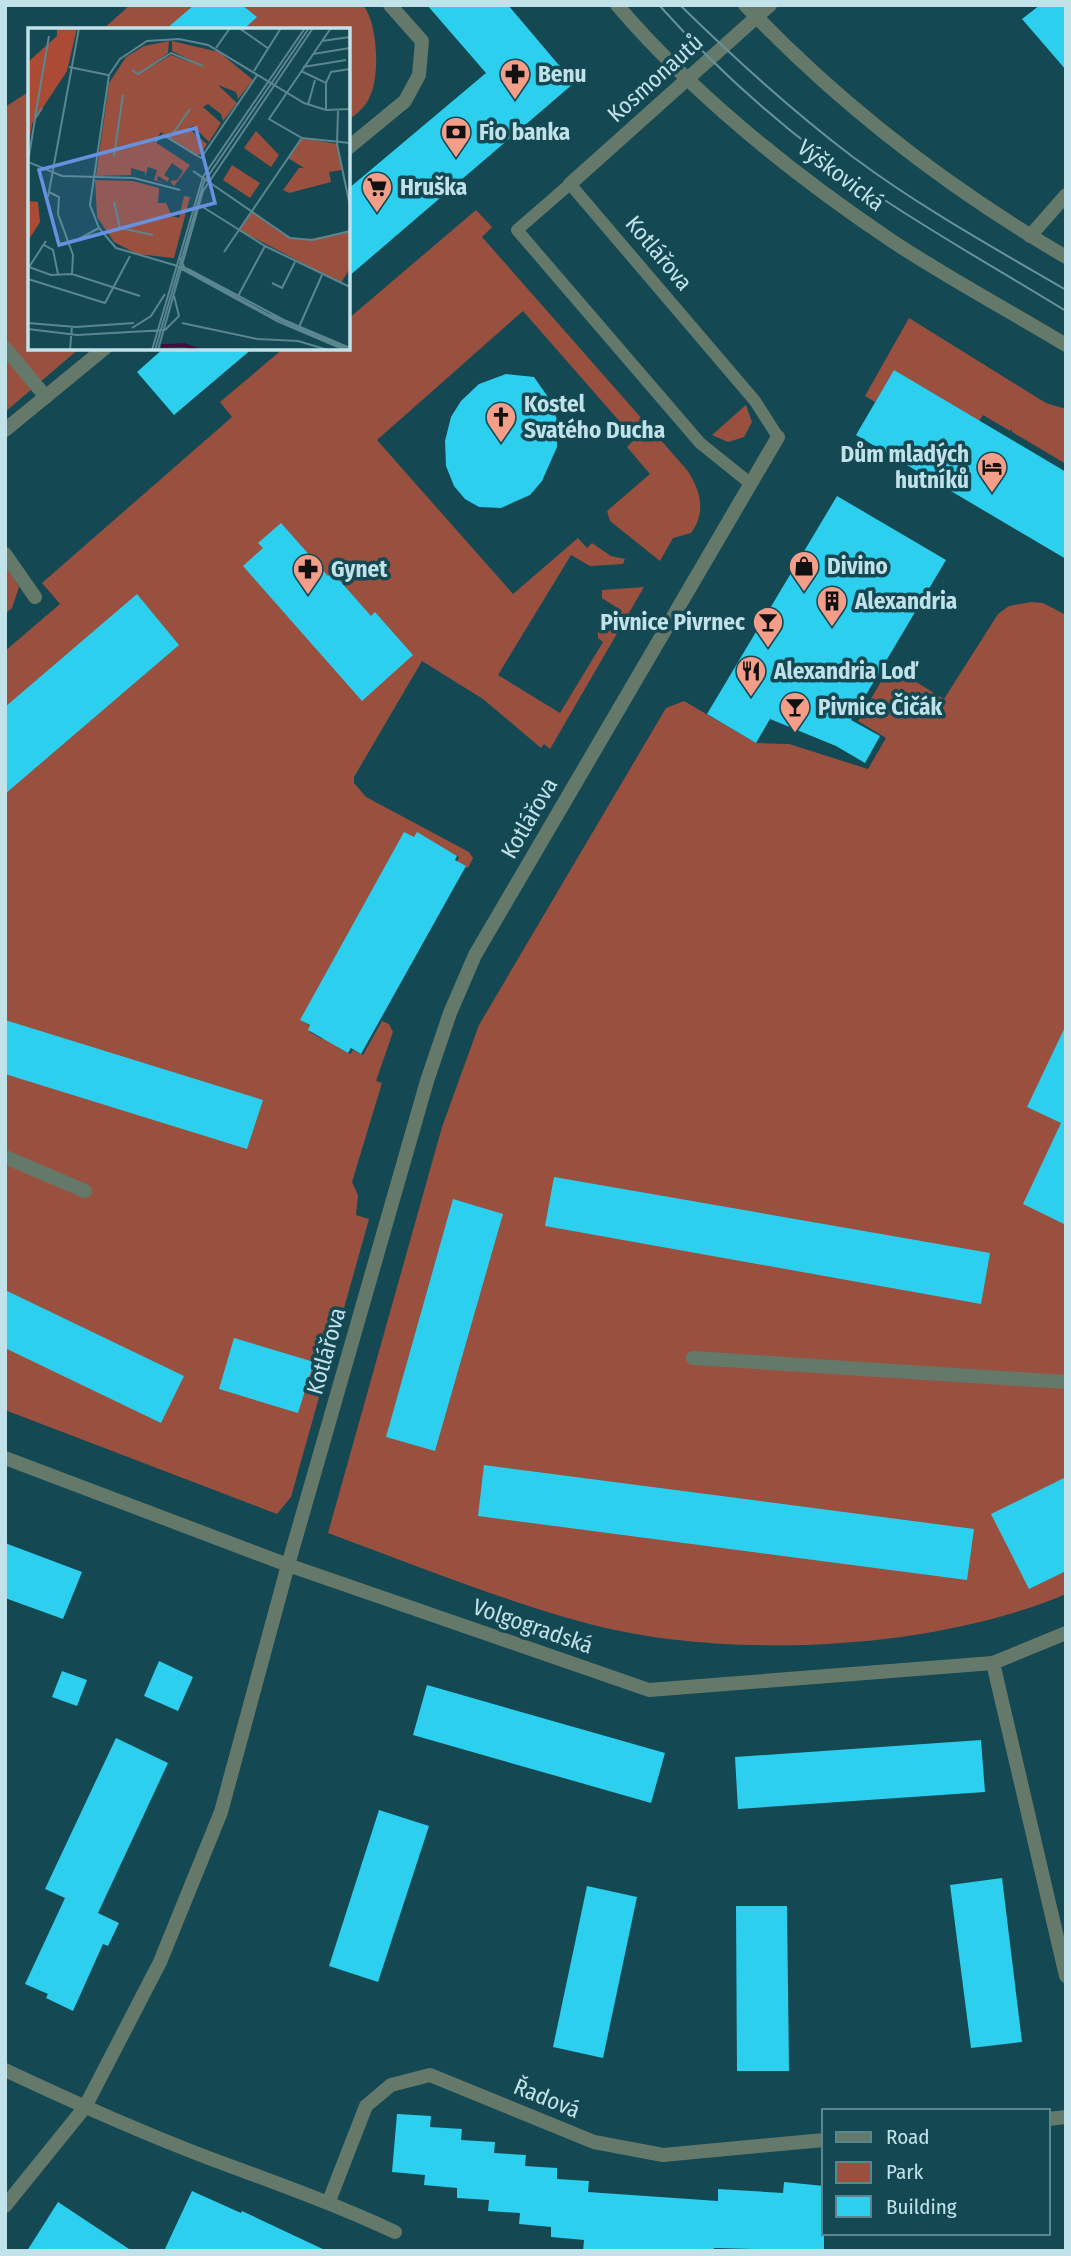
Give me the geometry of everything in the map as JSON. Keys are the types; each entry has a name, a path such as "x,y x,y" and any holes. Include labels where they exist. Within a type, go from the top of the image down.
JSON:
{"street":[{"path":"350,146 405,101 419,75 422,41 390,5"},
{"name":"Výškovická","path":"617,5 687,81 824,194 884,236 1066,345"},
{"path":"745,5 814,74 873,125 949,183 1066,257"},
{"name":"Kosmonautů","path":"570,184 770,5"},
{"path":"1030,236 1066,195"},
{"path":"5,348 46,397"},
{"path":"5,430 103,350"},
{"name":"Kotlářova","path":"5,2207 85,2107 160,1962 221,1812 288,1564 427,1081 455,1001 475,955 778,437"},
{"path":"5,554 35,597"},
{"path":"5,1157 85,1191"},
{"path":"693,1358 1066,1381"},
{"name":"Volgogradská","path":"5,1458 288,1564 649,1690 993,1663 1066,1633"},
{"path":"993,1663 1066,1976"},
{"path":"5,2070 85,2107 205,2156 329,2202 395,2232"},
{"name":"Řadová","path":"329,2202 366,2106 390,2085 430,2075 594,2142 663,2155 822,2140"}],"lane":[{"name":"Kotlářova","path":"570,184 755,401 778,437"},
{"path":"570,184 517,230 700,443 751,484"}],"green space":[{"path":"130,5 363,5 372,24 376,50 373,87 364,107 350,119 350,28 104,28"},
{"path":"28,92 28,350 78,350 5,412 5,107"},
{"path":"476,210 492,227 482,237 687,470 698,493 700,509 691,533 673,538 660,561 610,521 607,511 650,474 627,447 635,439 523,311 377,440 513,594 578,538 587,548 592,543 611,556 625,559 623,564 590,566 571,555 498,675 560,713 603,642 598,638 598,632 604,629 610,631 622,611 602,598 602,590 644,587 550,749 544,744 541,748 483,699 422,661 354,777 354,783 366,797 469,852 473,858 468,868 457,862 459,857 446,850 321,987 302,1021 312,1027 310,1032 322,1039 325,1035 339,1042 337,1047 350,1054 353,1050 363,1055 382,1021 389,1024 393,1032 376,1081 382,1083 352,1182 358,1195 356,1215 369,1219 291,1497 277,1514 5,1410 5,651 60,604 42,583 232,417 220,402 282,350 350,350 350,317"},
{"path":"909,318 1046,403 1066,409 1066,464 1012,432 1012,429 1010,431 983,415 979,421 895,371 875,402 865,396"},
{"path":"746,405 752,422 744,437 728,442 712,435"},
{"path":"5,564 19,587 12,608 5,614"},
{"path":"1043,603 1066,615 1066,1594 1012,1613 954,1628 891,1638 826,1644 698,1642 637,1634 550,1613 328,1533 442,1127 479,1025 666,708 684,701 756,743 789,744 868,769 886,738 858,721 890,666 944,699 998,614 1009,606"}],"building":[{"path":"194,5 242,5 257,17 245,28 167,28"},
{"path":"427,5 508,5 574,83 350,275 350,187 486,73"},
{"path":"1040,5 1066,5 1066,70 1022,19"},
{"path":"162,350 251,350 174,415 137,372"},
{"path":"894,370 1066,472 1066,559 856,435"},
{"name":"Kostel Svatého Ducha","path":"506,374 534,377 550,400 557,420 557,447 542,481 530,495 501,508 479,507 465,499 454,486 446,466 445,441 451,417 461,401 479,384"},
{"name":"Alexandria","path":"837,496 946,560 851,720 880,736 865,763 836,746 770,719 756,743 707,714"},
{"path":"281,523 328,576 333,573 371,616 375,612 413,655 362,701 243,566 263,548 258,543"},
{"path":"137,594 179,645 5,794 5,707"},
{"path":"404,832 414,837 417,832 457,856 455,860 466,866 361,1054 351,1048 348,1053 308,1030 310,1025 300,1020"},
{"path":"5,1020 263,1100 247,1149 5,1074"},
{"path":"1066,1025 1066,1225 1023,1204 1061,1123 1027,1107"},
{"path":"554,1177 990,1253 981,1304 545,1226"},
{"path":"453,1199 503,1214 435,1451 386,1437"},
{"path":"5,1290 184,1376 161,1423 5,1348"},
{"path":"234,1338 314,1362 298,1413 219,1389"},
{"path":"484,1465 974,1529 967,1580 478,1516"},
{"path":"1066,1477 1066,1571 1029,1589 991,1514"},
{"path":"5,1543 82,1572 63,1619 5,1598"},
{"path":"159,1661 193,1677 178,1711 144,1696"},
{"path":"62,1671 87,1680 77,1706 52,1697"},
{"path":"427,1685 665,1753 651,1803 413,1735"},
{"path":"116,1738 168,1763 98,1913 119,1923 108,1946 103,1944 73,2011 46,1998 48,1994 25,1984 65,1898 45,1889"},
{"path":"981,1740 985,1792 738,1809 735,1757"},
{"path":"379,1810 429,1826 378,1982 329,1966"},
{"path":"1002,1878 1022,2042 971,2048 950,1885"},
{"path":"587,1886 637,1897 603,2058 553,2047"},
{"path":"736,1906 787,1906 789,2071 737,2071"},
{"path":"397,2114 431,2116 430,2127 462,2129 461,2140 495,2142 494,2153 526,2155 525,2166 557,2168 557,2179 589,2181 588,2192 718,2201 718,2189 783,2193 784,2182 822,2186 824,2251 714,2248 714,2251 583,2251 584,2240 551,2237 551,2227 519,2224 520,2213 488,2211 489,2200 457,2198 457,2188 424,2185 425,2175 392,2172"},
{"path":"192,2191 241,2213 242,2211 327,2251 164,2251"},
{"path":"58,2202 132,2251 27,2251"}],"tram line":[{"path":"659,5 736,83 792,132 850,176 949,241 1066,311"},
{"path":"680,5 764,84 853,157 931,210 1066,290"}],"place":[{"name":"Benu","path":"515,101"},
{"name":"Fio banka","path":"456,159"},
{"name":"Hruška","path":"377,214"},
{"name":"Kostel Svatého Ducha","path":"501,444"},
{"name":"Dům mladých hutníků","path":"992,494"},
{"name":"Divino","path":"804,593"},
{"name":"Gynet","path":"308,596"},
{"name":"Alexandria","path":"832,628"},
{"name":"Pivnice Pivrnec","path":"768,649"},
{"name":"Alexandria Loď","path":"751,698"},
{"name":"Pivnice Čičák","path":"795,734"}]}
